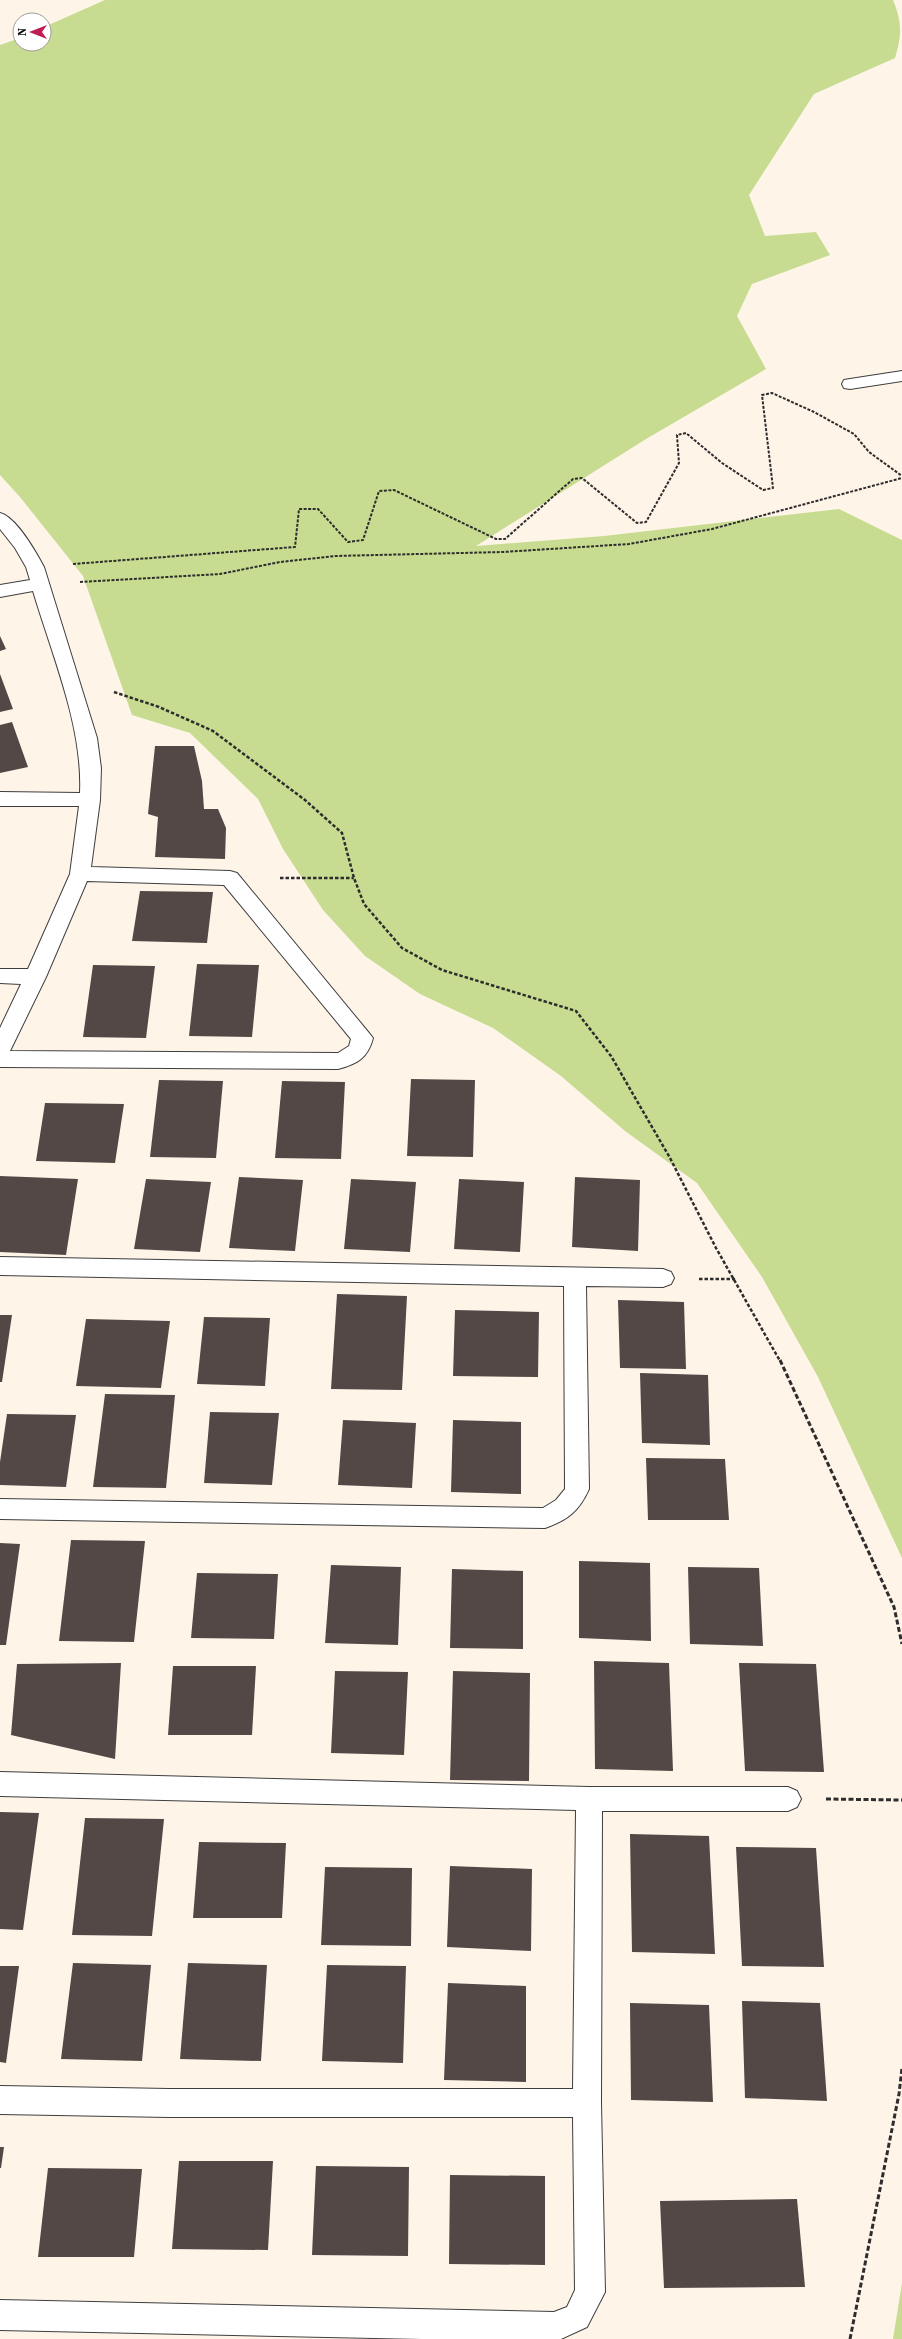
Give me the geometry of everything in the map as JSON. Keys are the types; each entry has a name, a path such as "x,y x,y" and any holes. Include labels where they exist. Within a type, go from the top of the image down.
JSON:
{"street":[{"path":"850,384 902,376"},
{"path":"0,518 23,546 37,576 87,738 91,768 90,800 80,874 36,977 0,1050"},
{"path":"0,591 37,576"},
{"path":"0,799 90,800"},
{"path":"0,1059 338,1061 350,1058 360,1049 362,1038 230,878 80,874"},
{"path":"0,976 36,977"},
{"path":"0,1266 663,1278"},
{"path":"0,1509 545,1518 571,1503 577,1488 575,1277"},
{"path":"0,1784 589,1799 788,1799"},
{"path":"0,2315 554,2327 577,2317 590,2292 587,2103 589,1799"},
{"path":"0,2100 169,2103 587,2103"}],"path":[{"path":"37,576 295,547 299,509 318,509 348,542 363,540 379,491 394,490 496,539 505,538 573,479 582,478 637,523 646,522 679,463 677,434 686,433 722,463 763,490 773,488 762,395 772,393 814,412 854,434 869,452 902,477"},
{"path":"37,576 220,574 280,562 335,556 503,552 629,544 712,529 902,477"},
{"path":"72,689 109,690 159,707 213,731 305,800 342,833 354,878 364,904 402,948 442,970 576,1011 611,1056 670,1158 716,1248 776,1352 894,1608 902,1644"},
{"path":"230,878 354,878"},
{"path":"788,1799 902,1800"},
{"path":"850,2339 899,2094 902,2068"}],"green space":[{"path":"105,0 893,0 898,15 900,29 899,42 895,58 814,94 749,195 765,236 816,232 830,255 752,284 737,316 766,369 646,439 476,546 604,536 839,509 902,540 902,1558 818,1377 762,1277 697,1183 625,1131 561,1076 493,1028 420,994 365,956 323,910 283,849 258,799 190,733 132,715 83,576 20,497 0,475 0,45 12,41 12,52 52,52 52,23"},
{"path":"902,2283 902,2339 893,2339"}],"building":[{"path":"0,636 6,649 0,651"},
{"path":"0,674 13,709 0,712"},
{"path":"12,722 28,767 0,773 0,725"},
{"path":"155,746 194,746 202,781 204,809 218,809 226,828 225,859 155,857 158,817 148,814"},
{"path":"140,891 213,892 207,943 132,941"},
{"path":"197,964 259,965 252,1037 189,1036"},
{"path":"93,965 155,966 146,1038 83,1037"},
{"path":"411,1079 475,1080 473,1157 407,1156"},
{"path":"159,1080 223,1081 216,1158 150,1157"},
{"path":"282,1081 345,1082 341,1159 275,1158"},
{"path":"45,1103 124,1104 115,1163 36,1161"},
{"path":"0,1176 78,1179 66,1255 0,1252"},
{"path":"239,1177 303,1180 295,1251 229,1248"},
{"path":"575,1177 640,1180 638,1251 572,1247"},
{"path":"146,1179 211,1182 200,1252 134,1249"},
{"path":"351,1179 416,1182 410,1252 344,1249"},
{"path":"459,1179 524,1182 520,1252 454,1249"},
{"path":"337,1294 407,1296 402,1390 331,1389"},
{"path":"618,1300 684,1302 686,1369 620,1368"},
{"path":"455,1310 539,1312 538,1377 453,1376"},
{"path":"0,1315 12,1315 2,1382 0,1382"},
{"path":"204,1317 270,1318 265,1386 197,1384"},
{"path":"86,1319 170,1321 161,1388 76,1386"},
{"path":"640,1373 708,1375 710,1445 642,1443"},
{"path":"105,1394 175,1395 166,1488 93,1487"},
{"path":"210,1412 279,1413 272,1485 204,1483"},
{"path":"7,1414 76,1415 66,1487 0,1485 0,1462"},
{"path":"343,1420 416,1423 412,1488 338,1485"},
{"path":"453,1420 521,1422 521,1494 451,1492"},
{"path":"646,1458 725,1459 729,1520 648,1520"},
{"path":"71,1540 145,1541 134,1642 59,1641"},
{"path":"0,1543 20,1544 6,1645 0,1645"},
{"path":"579,1561 650,1563 651,1641 579,1638"},
{"path":"331,1565 401,1567 398,1645 325,1643"},
{"path":"688,1567 759,1568 763,1646 690,1644"},
{"path":"452,1569 523,1571 523,1649 450,1648"},
{"path":"197,1573 278,1574 274,1639 191,1638"},
{"path":"594,1661 669,1663 673,1771 595,1769"},
{"path":"121,1663 115,1759 11,1735 17,1664"},
{"path":"739,1663 816,1664 824,1772 745,1771"},
{"path":"173,1666 256,1666 252,1735 168,1735"},
{"path":"335,1671 408,1672 404,1755 331,1753"},
{"path":"453,1671 530,1673 529,1781 450,1780"},
{"path":"0,1812 39,1813 23,1930 0,1929"},
{"path":"85,1818 164,1819 152,1936 72,1935"},
{"path":"630,1834 709,1836 715,1954 632,1952"},
{"path":"199,1842 286,1843 282,1918 193,1918"},
{"path":"736,1847 816,1848 824,1967 742,1966"},
{"path":"450,1866 532,1869 531,1951 447,1947"},
{"path":"325,1867 412,1868 411,1946 321,1945"},
{"path":"73,1963 151,1965 142,2061 61,2059"},
{"path":"188,1963 267,1965 261,2061 180,2059"},
{"path":"327,1965 406,1966 403,2063 322,2061"},
{"path":"0,1966 19,1966 6,2063 0,2062"},
{"path":"448,1983 526,1986 526,2082 444,2080"},
{"path":"742,2001 820,2003 827,2101 745,2098"},
{"path":"630,2003 709,2005 713,2102 631,2100"},
{"path":"0,2147 4,2147 1,2168 0,2168"},
{"path":"179,2161 273,2161 268,2250 172,2249"},
{"path":"316,2166 409,2167 408,2256 312,2255"},
{"path":"48,2168 142,2169 134,2257 38,2257"},
{"path":"450,2175 545,2176 545,2265 449,2264"},
{"path":"797,2199 805,2287 664,2288 660,2201"}]}
